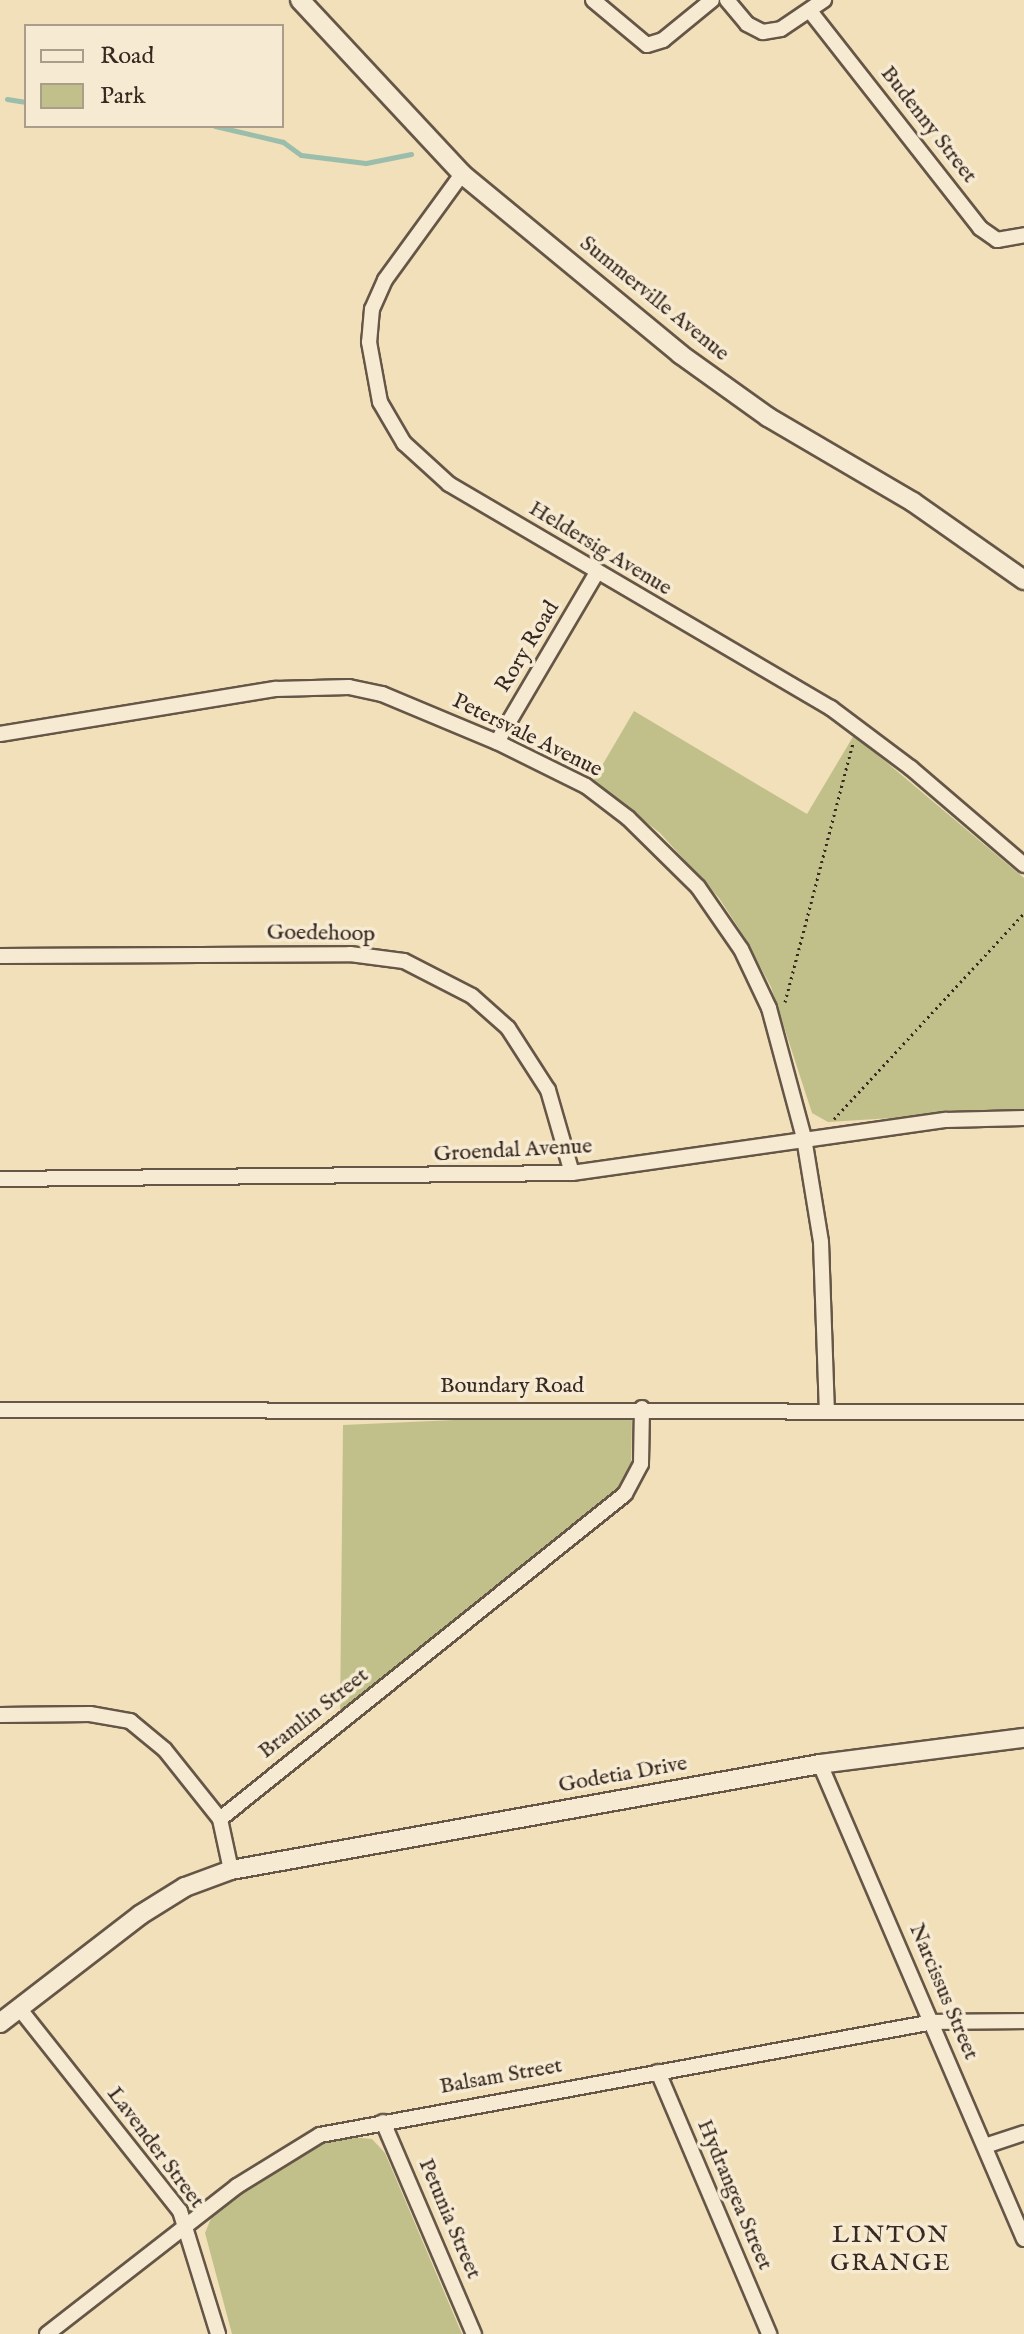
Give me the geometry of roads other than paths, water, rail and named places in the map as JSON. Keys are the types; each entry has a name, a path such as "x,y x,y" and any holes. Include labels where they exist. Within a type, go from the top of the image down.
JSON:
{"street":[{"name":"Summerville Avenue","path":"300,0 462,174 680,354 768,417 913,502 1024,580"},
{"path":"593,0 647,45 663,40 712,0"},
{"path":"727,0 747,24 763,32 781,29 824,0"},
{"name":"Budenny Street","path":"810,11 980,228 997,240 1024,235"},
{"name":"Heldersig Avenue","path":"462,174 385,280 372,309 369,342 380,402 423,463 596,574 857,727 1024,865"},
{"name":"Rory Road","path":"497,742 596,574"},
{"name":"Petersvale Avenue","path":"0,734 314,685 382,694 497,742 586,786 655,840 698,887 741,949 777,1032 811,1137 821,1242 827,1410"},
{"name":"Goedehoop","path":"0,956 350,954 404,961 472,996 508,1028 548,1090 572,1173"},
{"name":"Groendal Avenue","path":"0,1179 572,1173 946,1120 1024,1118"},
{"name":"Boundary Road","path":"0,1410 642,1408 1024,1412"},
{"name":"Bramlin Street","path":"220,1819 602,1517 636,1479 641,1464 642,1408"},
{"path":"0,1715 90,1714 130,1721 165,1750 220,1819 231,1870 165,1898 0,2023"},
{"name":"Godetia Drive","path":"231,1870 820,1764 1024,1738"},
{"name":"Narcissus Street","path":"820,1764 1024,2239"},
{"name":"Lavender Street","path":"19,2008 187,2223 218,2334"},
{"name":"Balsam Street","path":"47,2334 187,2223 290,2149 320,2135 933,2022 1024,2021"},
{"name":"Hydrangea Street","path":"658,2072 769,2334"},
{"name":"Petunia Street","path":"383,2122 474,2334"},
{"path":"985,2146 1024,2133"}],"waterway":[{"path":"7,99 24,102"},
{"path":"224,128 283,142 301,155 366,163 411,154"}],"district":[{"name":"LINTON GRANGE","path":"891,2250"}]}
